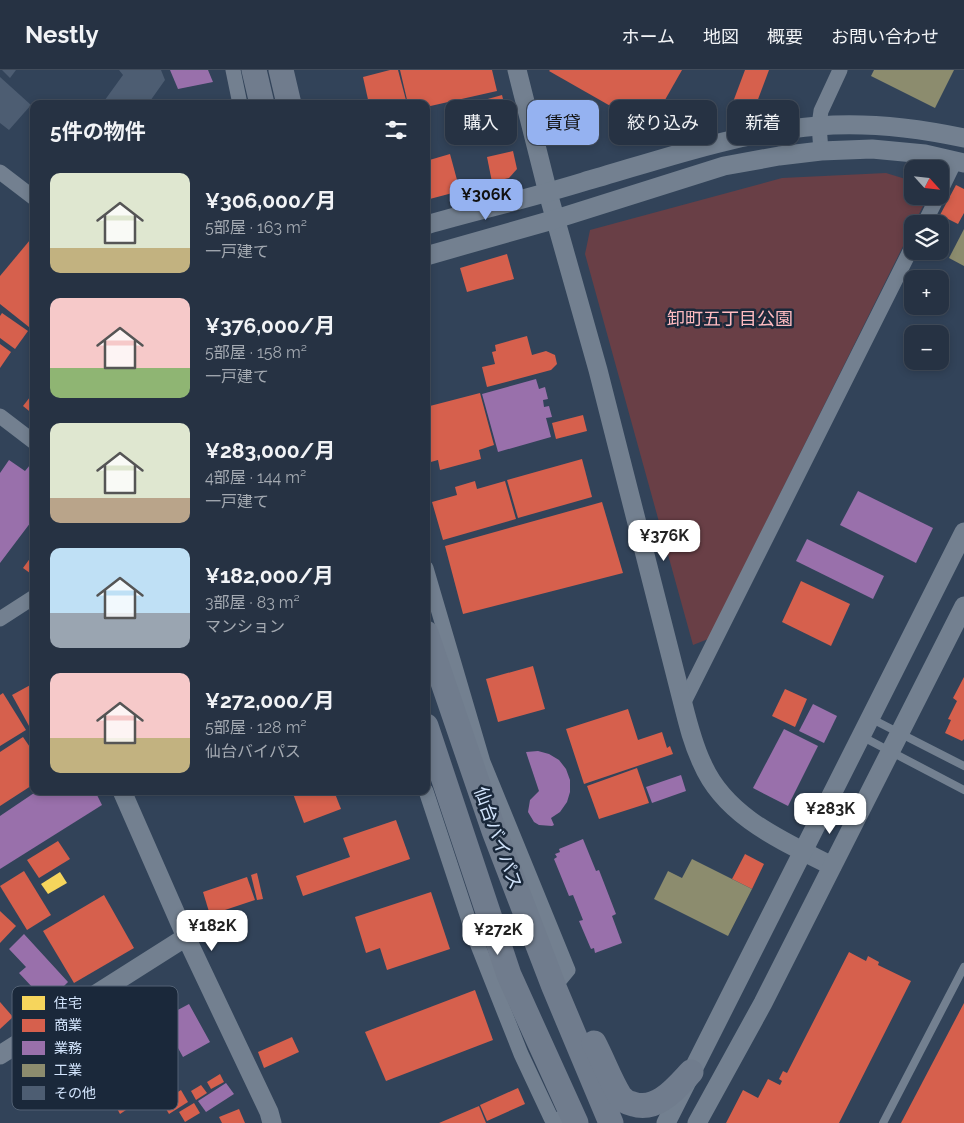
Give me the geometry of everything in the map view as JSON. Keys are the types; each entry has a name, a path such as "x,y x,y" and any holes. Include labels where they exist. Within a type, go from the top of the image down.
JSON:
{"highway":[{"path":"254,70 261,100"},
{"name":"仙台バイパス","path":"430,645 494,831 554,987 611,1123"},
{"name":"仙台バイパス","path":"430,738 509,975 576,1123"},
{"path":"564,1010 588,1030 621,1097 627,1102 641,1106 662,1100 692,1072"}],"street":[{"path":"233,70 239,100"},
{"path":"517,70 548,193 598,370 692,739 702,765 718,789 739,813 780,840 832,866"},
{"path":"821,151 819,126 822,107 840,70"},
{"path":"430,224 488,207 548,193 713,144 784,130 819,126 875,125 964,138"},
{"path":"430,255 556,219 724,166 779,156 821,151 872,149 925,154 960,162 949,178"},
{"path":"2,177 30,195"},
{"path":"683,704 905,260"},
{"path":"0,416 30,439"},
{"path":"666,1123 803,851 863,737 964,532"},
{"path":"430,582 483,762 568,970 554,987"},
{"path":"0,619 30,600"},
{"path":"697,1123 762,1003 964,606"},
{"path":"124,795 186,937 269,1112 272,1123"},
{"path":"427,795 473,933 521,1054 551,1118 576,1123"},
{"path":"109,986 186,937"},
{"path":"0,1055 12,1047"}],"lane":[{"path":"872,719 964,766"},
{"path":"863,737 964,790"},
{"path":"883,1123 964,967"}],"green space":[{"name":"卸町五丁目公園","path":"886,173 904,179 904,205 924,205 918,215 904,215 904,244 708,639 693,645 585,254 590,230 782,178"}],"building: 住宅":[{"path":"60,872 67,883 48,894 41,884"}],"building: 商業":[{"path":"390,70 398,70 406,100 368,100 363,77"},
{"path":"400,70 492,70 497,91 457,100 445,100 445,103 430,106 430,100 407,100"},
{"path":"682,70 665,100 609,100 609,105 549,71"},
{"path":"745,70 769,70 758,100 734,100"},
{"path":"502,95 503,100 484,100"},
{"path":"513,151 517,169 509,178 492,182 487,157"},
{"path":"450,154 460,191 430,199 430,160"},
{"path":"956,185 964,189 964,213 958,224 949,220 949,215 940,215 945,205 949,205 949,198"},
{"path":"30,240 30,328 0,304 0,276"},
{"path":"507,254 514,279 467,292 460,268"},
{"path":"2,313 28,331 15,349 0,338 0,316"},
{"path":"527,336 532,355 546,351 555,355 557,364 551,370 487,387 482,367 495,364 492,352 496,351 495,345"},
{"path":"0,344 11,352 0,368"},
{"path":"480,393 494,445 479,450 481,459 440,470 438,460 430,462 430,406"},
{"path":"30,397 30,412 23,406"},
{"path":"583,415 587,431 556,439 552,423"},
{"path":"582,459 592,497 518,518 507,480"},
{"path":"475,481 477,489 505,481 516,519 443,540 432,502 457,495 455,487"},
{"path":"602,502 623,573 463,614 445,546"},
{"path":"30,558 30,573 23,568"},
{"path":"801,581 850,604 831,646 782,622"},
{"path":"533,666 545,709 498,722 486,679"},
{"path":"964,677 964,739 962,741 945,733 951,720 948,719 957,701 953,698"},
{"path":"30,685 30,728 12,695"},
{"path":"785,689 807,699 795,727 772,716"},
{"path":"3,693 26,730 0,746 0,695"},
{"path":"628,709 638,740 662,732 667,748 670,746 673,754 584,784 566,729"},
{"path":"23,737 30,747 30,787 0,806 0,752"},
{"path":"637,768 649,803 599,819 587,786"},
{"path":"294,795 336,795 341,809 304,823"},
{"path":"396,820 410,859 303,896 296,876 350,857 343,838"},
{"path":"58,841 70,859 39,878 27,860"},
{"path":"745,854 764,864 752,889 732,879"},
{"path":"24,871 51,915 27,930 0,886"},
{"path":"257,873 263,899 257,900 251,875"},
{"path":"247,877 255,900 210,915 203,892"},
{"path":"431,892 450,949 387,970 380,948 366,953 355,917"},
{"path":"104,895 134,948 74,983 43,931"},
{"path":"0,911 16,926 0,943"},
{"path":"849,952 866,961 868,956 879,962 878,965 911,981 839,1123 726,1123 743,1090 758,1098 768,1079 780,1085 782,1081 779,1079 783,1071 787,1073"},
{"path":"475,990 493,1040 386,1081 365,1032"},
{"path":"0,1002 12,1018 0,1029"},
{"path":"964,1003 964,1123 901,1123"},
{"path":"292,1037 299,1052 264,1068 258,1052"},
{"path":"220,1074 224,1082 211,1089 207,1082"},
{"path":"201,1085 207,1093 196,1100 191,1091"},
{"path":"518,1088 525,1104 487,1121 480,1105"},
{"path":"181,1090 188,1102 178,1108 178,1092"},
{"path":"194,1103 200,1113 185,1122 179,1112"},
{"path":"479,1106 486,1123 439,1123"},
{"path":"239,1109 245,1123 222,1123 219,1117"},
{"path":"118,1110 126,1110 120,1114"},
{"path":"167,1110 175,1110 169,1114"}],"building: 業務":[{"path":"170,70 208,70 213,82 178,89"},
{"path":"536,379 539,389 545,387 548,399 543,400 544,407 549,406 552,417 546,418 551,437 498,452 482,394"},
{"path":"9,460 25,471 30,465 30,523 0,563 0,473"},
{"path":"858,491 933,528 916,563 840,525"},
{"path":"807,539 884,576 873,599 796,561"},
{"path":"813,704 837,716 824,743 799,731"},
{"path":"784,729 818,746 788,806 753,788"},
{"path":"538,751 549,754 559,760 566,769 570,780 570,792 567,802 560,812 551,818 554,825 552,826 539,825 534,822 528,812 530,800 539,791 526,752"},
{"path":"681,775 686,791 652,803 646,787"},
{"path":"31,795 97,795 102,805 0,869 0,816"},
{"path":"583,839 596,871 599,870 616,914 612,916 622,943 595,953 594,948 591,949 579,921 583,920 573,895 569,896 554,859 557,857 555,854 560,852 559,849"},
{"path":"24,934 68,982 64,986 31,986 19,973 26,967 9,949"},
{"path":"189,1004 210,1042 183,1057 178,1048 178,1010"},
{"path":"226,1083 234,1094 206,1112 198,1101"}],"building: 工業":[{"path":"874,70 954,70 935,108 871,76"},
{"path":"964,229 964,266 949,258"},
{"path":"692,859 752,889 728,936 654,899 668,871 682,878"}],"building: その他":[{"path":"2,70 16,70 10,78"},
{"path":"119,70 161,70 165,80 151,100 105,100 123,75"},
{"path":"0,77 30,106 9,130 0,123"}]}
